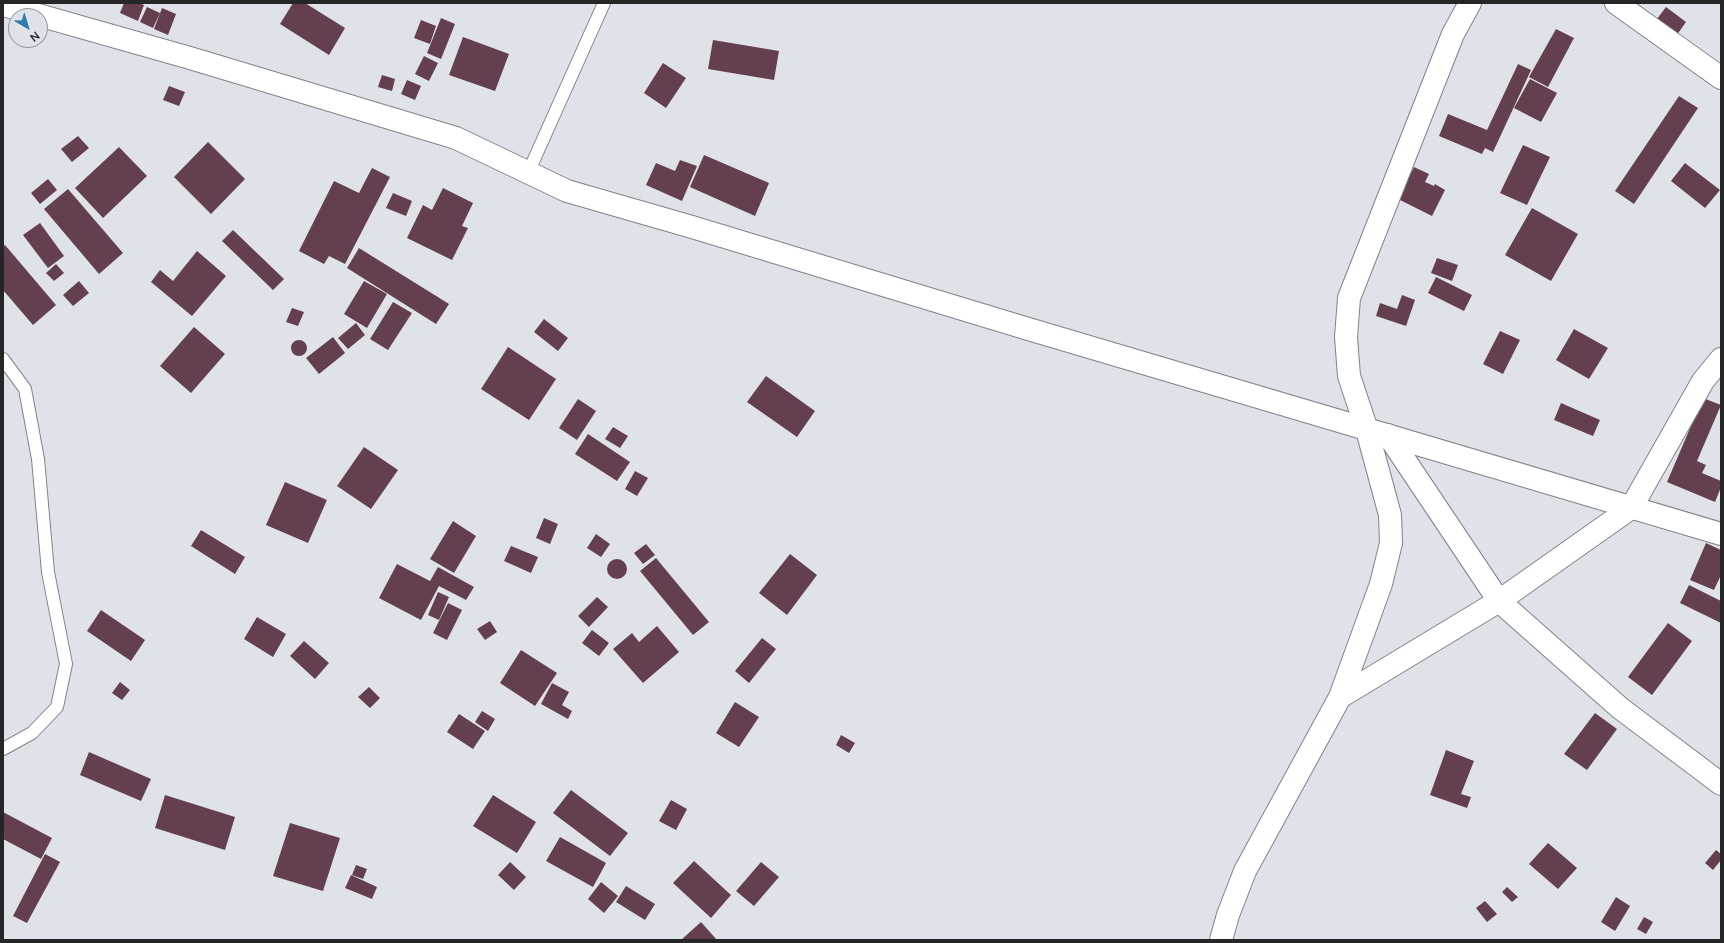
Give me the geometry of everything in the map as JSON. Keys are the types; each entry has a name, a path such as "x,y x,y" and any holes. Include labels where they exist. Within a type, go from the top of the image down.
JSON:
{"street":[{"path":"1221,940 1228,915 1245,871 1340,697 1381,584 1391,543 1390,515 1367,430 1349,376 1346,337 1349,298 1453,34 1470,3"},
{"path":"1616,3 1721,78"},
{"path":"3,5 190,58 456,138 567,191 1721,534"},
{"path":"1340,697 1500,601 1631,508 1703,381 1721,359"},
{"path":"1388,435 1500,601 1620,708 1721,784"}],"lane":[{"path":"528,172 604,3"},
{"path":"3,359 25,389 38,459 48,572 66,664 57,707 32,733 3,749"}],"building":[{"path":"124,3 139,3 144,5 138,21 120,13"},
{"path":"293,3 305,3 345,28 329,55 280,24"},
{"path":"147,7 160,13 153,28 140,22"},
{"path":"1666,7 1686,22 1672,42 1651,27"},
{"path":"162,8 176,14 168,35 154,29"},
{"path":"441,18 455,24 441,59 427,53"},
{"path":"421,20 436,26 430,44 414,38"},
{"path":"1556,29 1574,38 1548,87 1529,77"},
{"path":"463,37 509,54 495,91 449,75"},
{"path":"713,40 779,51 774,80 708,69"},
{"path":"424,56 438,63 429,81 415,74"},
{"path":"663,63 686,78 666,108 644,93"},
{"path":"1518,64 1531,70 1493,152 1485,148 1482,154 1439,136 1448,114 1487,130"},
{"path":"382,75 395,79 392,91 378,87"},
{"path":"1530,79 1557,93 1541,122 1514,108"},
{"path":"407,80 421,86 415,100 401,94"},
{"path":"169,86 185,92 179,106 163,100"},
{"path":"1679,96 1698,108 1634,204 1615,191"},
{"path":"78,136 89,148 72,162 61,149"},
{"path":"208,142 245,179 211,214 174,177"},
{"path":"1523,145 1550,157 1527,205 1500,193"},
{"path":"119,147 147,176 103,218 75,188"},
{"path":"704,155 769,183 755,216 690,187"},
{"path":"680,160 697,166 682,201 646,185 656,163 675,171"},
{"path":"1685,163 1720,190 1705,208 1671,181"},
{"path":"1414,167 1429,174 1425,182 1434,186 1435,184 1445,190 1432,216 1398,199"},
{"path":"372,168 390,177 345,264 329,256 324,264 299,251 334,181 359,193"},
{"path":"48,179 57,190 40,204 31,193"},
{"path":"443,188 473,203 462,226 468,228 452,260 407,238 423,205 432,210"},
{"path":"68,189 123,253 99,274 44,209"},
{"path":"393,193 412,201 406,216 386,208"},
{"path":"1532,208 1578,234 1551,281 1505,255"},
{"path":"40,223 64,256 48,268 23,235"},
{"path":"233,230 284,279 273,290 222,241"},
{"path":"5,245 56,305 33,325 3,290 3,247"},
{"path":"359,248 449,304 436,324 347,268"},
{"path":"197,251 226,276 192,316 151,282 160,270 173,281"},
{"path":"1437,258 1458,265 1452,281 1431,273"},
{"path":"56,264 64,273 54,281 46,273"},
{"path":"1436,277 1472,295 1464,311 1428,293"},
{"path":"79,281 89,293 73,306 63,295"},
{"path":"364,281 387,294 367,328 344,314"},
{"path":"1402,295 1415,300 1406,326 1376,316 1380,303 1397,309"},
{"path":"393,302 412,313 388,350 370,339"},
{"path":"292,308 304,312 298,326 286,322"},
{"path":"544,319 568,338 558,351 534,332"},
{"path":"356,323 365,335 348,349 338,338"},
{"path":"194,327 225,354 191,393 160,366"},
{"path":"1574,329 1608,348 1589,379 1556,360"},
{"path":"1500,331 1520,340 1503,374 1483,364"},
{"path":"333,337 345,353 319,374 306,358"},
{"path":"296,340 302,340 307,345 305,354 302,356 296,356 291,351 291,345"},
{"path":"508,347 556,379 529,420 481,389"},
{"path":"766,376 815,411 797,437 747,402"},
{"path":"1703,398 1721,405 1697,461 1706,465 1702,473 1721,481 1721,487 1715,502 1667,482"},
{"path":"578,399 596,411 577,440 559,428"},
{"path":"1561,403 1600,420 1593,436 1554,420"},
{"path":"613,427 628,436 620,448 605,439"},
{"path":"588,434 630,462 617,481 575,454"},
{"path":"364,447 398,470 371,509 337,486"},
{"path":"635,471 648,478 637,496 625,489"},
{"path":"285,482 327,500 308,543 266,525"},
{"path":"544,518 558,524 550,544 536,538"},
{"path":"453,521 476,536 454,573 430,559"},
{"path":"201,530 245,557 235,574 191,546"},
{"path":"596,534 610,544 601,557 587,548"},
{"path":"1706,543 1721,550 1721,575 1714,590 1690,580"},
{"path":"646,544 655,555 643,564 634,553"},
{"path":"511,546 538,557 531,573 504,561"},
{"path":"790,554 817,575 787,615 759,593"},
{"path":"656,558 709,622 693,635 640,571"},
{"path":"617,559 624,562 627,569 624,576 617,579 610,576 607,569 610,562"},
{"path":"397,564 430,581 438,567 474,587 466,600 439,586 421,620 379,598"},
{"path":"1689,585 1721,601 1721,623 1680,603"},
{"path":"438,592 449,597 439,620 428,615"},
{"path":"597,597 608,607 589,627 578,616"},
{"path":"448,603 462,610 447,640 433,633"},
{"path":"101,610 145,640 131,661 87,631"},
{"path":"257,617 286,634 273,657 244,639"},
{"path":"490,621 497,632 485,640 477,629"},
{"path":"1668,623 1692,641 1652,695 1628,677"},
{"path":"657,626 679,652 643,683 613,649 632,633 639,642"},
{"path":"592,630 609,643 599,656 582,643"},
{"path":"762,638 776,649 749,683 735,671"},
{"path":"304,641 329,663 315,679 290,656"},
{"path":"521,650 557,673 535,706 500,683"},
{"path":"120,682 130,690 122,700 112,693"},
{"path":"552,683 569,692 562,705 572,711 568,719 541,704"},
{"path":"369,687 380,698 370,708 358,697"},
{"path":"735,702 759,717 739,747 716,733"},
{"path":"482,711 495,719 488,731 475,722"},
{"path":"1595,713 1617,729 1587,770 1564,754"},
{"path":"459,714 485,731 473,749 447,732"},
{"path":"841,735 855,743 849,753 836,745"},
{"path":"1446,750 1474,761 1461,794 1471,797 1467,808 1430,795"},
{"path":"89,752 151,779 141,801 80,775"},
{"path":"571,790 628,833 610,856 553,813"},
{"path":"165,795 235,817 225,850 155,828"},
{"path":"493,795 536,822 517,853 473,826"},
{"path":"671,800 687,809 676,830 659,821"},
{"path":"3,812 52,838 41,859 3,839"},
{"path":"290,823 340,838 323,891 273,876"},
{"path":"560,837 606,863 593,887 546,861"},
{"path":"1548,843 1577,868 1558,889 1529,864"},
{"path":"1716,850 1721,854 1721,860 1713,870 1705,863"},
{"path":"45,854 60,862 27,923 13,916"},
{"path":"694,861 731,895 711,918 673,883"},
{"path":"510,862 526,877 514,890 498,875"},
{"path":"761,862 779,877 754,906 736,891"},
{"path":"356,865 367,869 363,879 352,875"},
{"path":"351,875 377,887 372,899 345,888"},
{"path":"601,882 618,896 604,913 588,899"},
{"path":"626,886 655,904 645,920 616,902"},
{"path":"1507,887 1518,897 1512,902 1502,892"},
{"path":"1616,897 1630,906 1615,931 1601,922"},
{"path":"1485,901 1497,914 1487,922 1476,908"},
{"path":"1644,917 1653,922 1646,934 1637,929"},
{"path":"701,922 717,940 681,940"}]}
